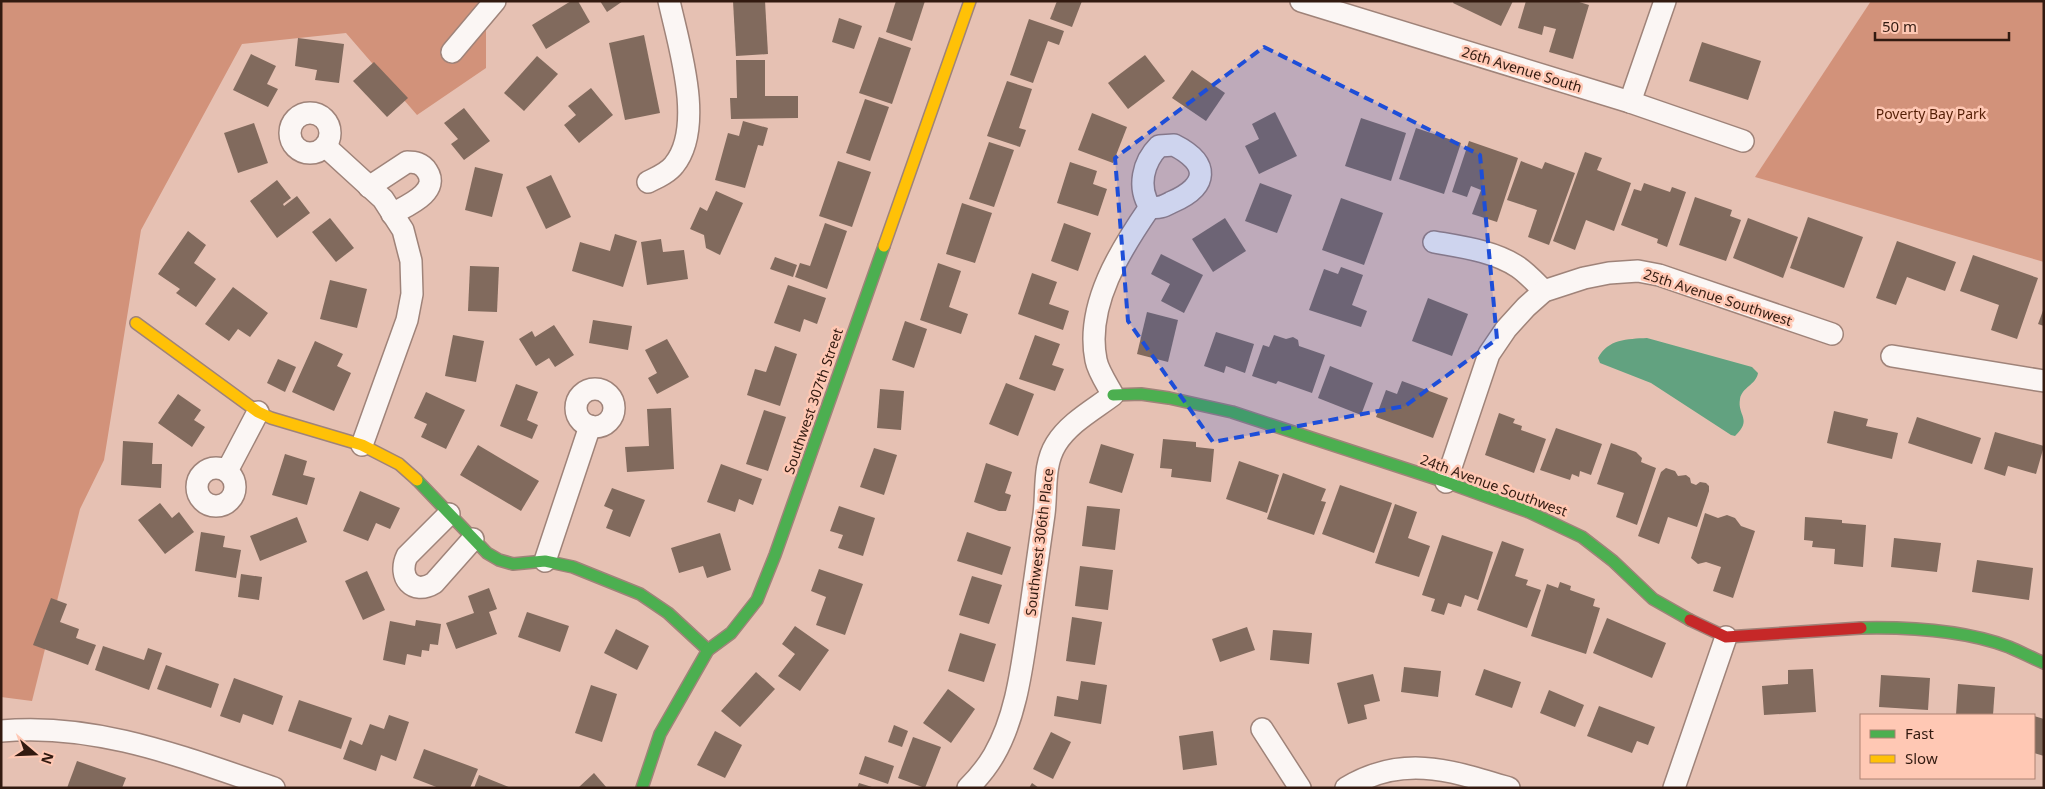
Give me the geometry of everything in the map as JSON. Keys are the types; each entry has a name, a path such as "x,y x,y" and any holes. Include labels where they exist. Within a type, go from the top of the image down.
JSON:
{"street":[{"path":"452,52 495,1"},
{"path":"648,182 673,167 684,150 688,133 690,106 669,1"},
{"name":"Southwest 307th Street","path":"642,788 660,734 708,650 732,633 757,600 775,555 970,1"},
{"name":"26th Avenue South","path":"1301,1 1630,102 1743,140"},
{"path":"1630,102 1665,1"},
{"path":"325,146 382,199 403,230 411,261 412,294 407,320 362,445"},
{"path":"369,187 407,162 421,164 426,169 430,175 428,189 423,195 392,214"},
{"path":"1113,394 1096,361 1094,335 1098,309 1117,259 1150,207"},
{"path":"1434,242 1471,249 1510,262 1520,268 1544,291 1506,329 1489,354 1446,482"},
{"name":"25th Avenue Southwest","path":"1544,291 1584,278 1609,273 1638,271 1668,278 1832,334"},
{"path":"136,323 258,412 271,418 362,445 399,464 420,483 487,554 513,564 545,561 574,567 640,594 668,612 708,650"},
{"path":"1892,356 2044,381"},
{"name":"24th Avenue Southwest","path":"1113,394 1141,394 1169,398 1232,412 1446,482 1529,512 1569,529 1595,546 1653,599 1672,611 1726,637"},
{"name":"Southwest 306th Place","path":"968,788 980,775 994,754 1012,711 1022,665 1044,512 1045,482 1050,457 1055,445 1066,431 1113,394"},
{"path":"227,471 258,412"},
{"path":"545,561 590,426"},
{"path":"450,514 407,556 403,564 403,572 406,579 418,587 429,586 434,583 473,539"},
{"path":"1674,788 1726,637 1839,628 1890,627 1927,629 1990,641 2009,647 2044,663"},
{"path":"1,731 46,729 109,737 176,755 274,788"},
{"path":"1262,729 1300,788"},
{"path":"1346,788 1360,779 1379,773 1396,768 1414,767 1449,771 1509,788"}],"highlighted area":[{"path":"1264,47 1480,155 1497,339 1405,406 1213,442 1128,321 1115,158"}],"green space":[{"path":"1,1 486,1 486,68 417,115 346,33 242,44 141,230 104,460 80,509 32,701 1,697"},
{"name":"Poverty Bay Park","path":"1871,1 2044,1 2044,262 1755,177"}],"shaded area":[{"path":"1647,338 1752,367 1758,373 1755,380 1741,395 1740,405 1744,421 1735,436 1651,383 1600,363 1598,358 1607,347 1619,341"}],"building":[{"path":"571,1 578,1 590,22 546,49 532,25"},
{"path":"600,1 623,1 607,12"},
{"path":"733,1 765,1 768,54 736,56"},
{"path":"896,1 925,1 912,41 886,32"},
{"path":"1057,1 1082,1 1072,27 1050,19"},
{"path":"1454,1 1513,1 1501,26 1453,3"},
{"path":"1526,1 1576,1 1589,5 1573,59 1549,52 1556,29 1544,26 1542,35 1518,28"},
{"path":"839,18 862,26 854,49 832,42"},
{"path":"1029,19 1064,31 1059,45 1048,41 1033,83 1010,75"},
{"path":"644,35 660,113 625,120 609,43"},
{"path":"879,37 911,48 892,104 859,93"},
{"path":"298,38 344,44 339,83 315,80 317,70 295,66"},
{"path":"1702,42 1761,61 1748,100 1689,81"},
{"path":"251,54 276,66 267,84 278,89 268,107 233,90"},
{"path":"1145,55 1165,81 1128,109 1108,83"},
{"path":"537,56 558,74 524,111 504,93"},
{"path":"736,60 765,60 765,96 798,96 798,118 731,119 730,98 737,98"},
{"path":"374,62 408,98 387,117 353,81"},
{"path":"1192,70 1225,93 1206,121 1172,98"},
{"path":"1007,81 1032,89 1019,128 1026,130 1020,147 987,136"},
{"path":"591,88 613,115 579,143 564,125 576,115 568,106"},
{"path":"865,99 889,107 870,161 846,153"},
{"path":"464,108 490,141 464,160 451,144 458,139 444,123"},
{"path":"1275,112 1297,156 1259,174 1245,146 1259,139 1252,124"},
{"path":"1092,113 1127,127 1113,163 1078,150"},
{"path":"1361,118 1406,133 1391,181 1345,166"},
{"path":"743,121 768,128 763,146 758,145 745,188 715,180 728,133 739,136"},
{"path":"254,123 268,163 238,173 224,133"},
{"path":"1416,128 1461,143 1444,194 1399,179"},
{"path":"1469,141 1518,158 1497,222 1472,214 1481,190 1471,186 1467,197 1452,192"},
{"path":"989,142 1014,150 994,207 969,199"},
{"path":"1585,152 1602,158 1597,170 1631,183 1614,231 1586,220 1575,250 1553,241"},
{"path":"838,161 871,172 852,227 819,216"},
{"path":"1521,161 1542,169 1545,162 1575,173 1549,245 1528,237 1537,210 1507,200"},
{"path":"1070,162 1097,171 1093,184 1107,189 1098,216 1057,203"},
{"path":"475,167 503,174 492,217 465,210"},
{"path":"551,175 571,217 546,229 526,187"},
{"path":"277,180 291,198 283,204 284,206 297,196 310,213 277,238 250,201"},
{"path":"1260,183 1292,195 1277,233 1245,221"},
{"path":"1644,183 1670,192 1672,187 1686,192 1667,247 1657,243 1658,239 1621,225 1634,189 1641,191"},
{"path":"716,191 743,203 720,255 706,248 704,235 690,229 700,207 707,211"},
{"path":"1695,197 1732,210 1730,216 1741,220 1726,261 1679,245"},
{"path":"1341,198 1383,213 1364,265 1322,250"},
{"path":"962,203 992,213 975,263 946,254"},
{"path":"1808,217 1863,237 1844,288 1790,268"},
{"path":"330,218 354,248 336,262 312,232"},
{"path":"1225,218 1246,251 1213,272 1192,239"},
{"path":"1748,218 1798,237 1783,278 1733,258"},
{"path":"825,223 847,231 827,289 795,277 800,263 810,266"},
{"path":"1064,223 1091,233 1078,271 1051,261"},
{"path":"188,231 206,245 194,263 216,279 196,307 176,293 180,289 158,274"},
{"path":"615,234 637,241 623,287 572,271 580,242 610,251"},
{"path":"661,239 663,252 684,250 688,279 647,285 641,242"},
{"path":"1897,241 1956,262 1945,291 1907,277 1896,305 1876,298"},
{"path":"1161,254 1203,275 1184,313 1161,301 1170,284 1151,274"},
{"path":"1973,255 2038,278 2017,339 1991,330 1999,305 1960,291"},
{"path":"775,257 797,265 793,277 770,269"},
{"path":"938,263 961,271 949,307 968,314 961,334 920,320"},
{"path":"470,266 499,267 497,312 468,311"},
{"path":"1341,267 1363,275 1352,305 1367,311 1361,327 1309,310 1324,269 1338,274"},
{"path":"1032,273 1057,282 1049,304 1069,311 1063,330 1018,314"},
{"path":"330,280 367,289 357,328 320,319"},
{"path":"788,285 826,298 817,324 804,319 800,332 774,323"},
{"path":"233,287 268,313 250,337 238,329 229,341 205,324"},
{"path":"1428,298 1468,314 1452,356 1412,341"},
{"path":"2044,308 2044,326 2038,324"},
{"path":"1147,312 1178,320 1168,362 1137,354"},
{"path":"593,320 632,326 628,350 589,343"},
{"path":"905,321 927,329 914,368 892,360"},
{"path":"554,325 574,355 555,367 549,358 536,366 519,339 532,331 535,337"},
{"path":"1216,332 1254,344 1245,373 1226,366 1224,373 1204,366"},
{"path":"453,335 484,341 476,382 445,376"},
{"path":"1035,335 1060,344 1052,365 1064,369 1055,391 1019,379"},
{"path":"1274,335 1286,339 1293,337 1298,340 1299,346 1325,355 1312,393 1278,381 1276,384 1252,376 1263,345 1269,347"},
{"path":"667,339 689,377 657,394 648,378 657,373 645,350"},
{"path":"315,341 343,354 337,366 351,373 334,411 292,392"},
{"path":"775,346 797,354 780,406 747,395 755,369 766,372"},
{"path":"278,359 296,367 285,392 267,383"},
{"path":"1330,366 1373,383 1361,415 1318,398"},
{"path":"1402,381 1448,398 1433,438 1376,417 1386,390 1397,394"},
{"path":"1006,383 1034,394 1018,436 989,424"},
{"path":"516,384 538,392 527,420 538,425 532,439 500,426"},
{"path":"880,389 904,391 901,430 877,428"},
{"path":"426,392 465,410 446,449 421,437 427,424 414,418"},
{"path":"178,394 201,410 194,420 205,427 192,447 158,423"},
{"path":"671,408 674,469 627,472 625,447 649,446 647,409"},
{"path":"764,410 786,417 768,471 746,464"},
{"path":"1834,411 1868,419 1866,426 1898,433 1892,459 1827,443"},
{"path":"1499,413 1515,419 1513,423 1522,426 1521,430 1546,439 1534,473 1485,455"},
{"path":"1917,417 1981,438 1972,464 1908,443"},
{"path":"1556,428 1602,444 1591,475 1580,471 1579,477 1572,474 1570,480 1540,470"},
{"path":"1995,432 2044,446 2036,474 2008,466 2005,476 1984,469"},
{"path":"1163,439 1196,442 1196,447 1214,449 1211,482 1171,477 1172,469 1160,468"},
{"path":"123,441 153,443 152,464 162,464 161,488 121,485"},
{"path":"1611,443 1636,452 1642,458 1641,462 1656,468 1637,525 1616,517 1624,493 1597,484"},
{"path":"1101,444 1134,454 1122,493 1089,483"},
{"path":"478,445 539,481 521,511 460,475"},
{"path":"874,448 897,455 884,495 860,487"},
{"path":"285,454 307,461 303,475 315,478 307,505 272,495"},
{"path":"1239,461 1279,475 1267,513 1226,499"},
{"path":"986,463 1012,472 1005,493 1011,495 1006,511 999,511 974,502"},
{"path":"721,464 762,479 753,505 739,499 735,512 707,502"},
{"path":"1666,468 1675,471 1678,476 1686,475 1690,478 1691,483 1696,485 1700,482 1706,483 1709,486 1709,491 1697,527 1668,517 1659,544 1638,536 1661,472"},
{"path":"1283,473 1326,489 1321,501 1326,502 1314,535 1267,519"},
{"path":"1340,485 1392,503 1374,553 1322,534"},
{"path":"612,488 645,500 630,537 606,528 613,510 604,506"},
{"path":"360,491 400,508 390,529 376,523 368,541 343,531"},
{"path":"160,503 172,518 179,512 194,532 165,554 138,520"},
{"path":"1395,504 1417,512 1408,538 1430,546 1419,577 1375,563"},
{"path":"839,506 875,518 863,556 838,548 843,535 830,531"},
{"path":"1087,506 1120,509 1115,550 1082,546"},
{"path":"1705,513 1718,518 1727,515 1735,518 1741,526 1755,531 1733,598 1713,591 1721,567 1706,562 1698,564 1691,558"},
{"path":"297,517 307,542 260,561 250,536"},
{"path":"1805,517 1842,520 1842,523 1866,525 1863,567 1834,564 1835,549 1812,547 1813,541 1804,540"},
{"path":"201,532 225,536 223,547 241,550 236,578 195,571"},
{"path":"967,532 1011,547 1002,575 957,561"},
{"path":"720,533 731,570 707,578 703,566 679,573 671,548"},
{"path":"1442,535 1493,552 1478,600 1465,595 1461,607 1448,603 1444,615 1431,611 1435,599 1422,595"},
{"path":"1894,538 1941,543 1937,572 1891,567"},
{"path":"1502,541 1524,549 1515,576 1528,580 1526,585 1541,590 1527,628 1477,610"},
{"path":"1977,560 2033,568 2029,600 1972,592"},
{"path":"1080,566 1113,570 1108,610 1075,606"},
{"path":"819,569 863,584 845,635 816,625 826,597 811,591"},
{"path":"367,571 385,610 363,620 345,581"},
{"path":"241,574 262,577 259,600 238,597"},
{"path":"972,576 1002,585 989,624 959,615"},
{"path":"1560,582 1571,586 1570,590 1595,599 1593,606 1600,608 1586,654 1531,636 1547,584 1558,588"},
{"path":"489,588 497,609 489,612 497,634 456,649 446,623 474,613 468,596"},
{"path":"51,598 67,604 60,622 79,629 76,638 96,645 88,665 33,645"},
{"path":"527,612 569,626 560,652 518,637"},
{"path":"1072,617 1102,622 1095,665 1066,661"},
{"path":"1607,618 1666,643 1652,678 1593,653"},
{"path":"416,620 441,624 438,645 430,644 429,651 422,650 421,657 407,654 405,665 383,660 390,621 415,626"},
{"path":"795,626 829,650 800,691 778,676 795,654 782,644"},
{"path":"1247,627 1255,650 1220,662 1212,639"},
{"path":"616,629 649,646 637,670 604,653"},
{"path":"1273,630 1312,633 1309,664 1270,660"},
{"path":"960,633 996,644 984,682 948,671"},
{"path":"103,646 144,660 148,648 162,653 149,690 95,670"},
{"path":"166,665 219,684 211,708 157,689"},
{"path":"1404,667 1441,671 1438,697 1401,692"},
{"path":"1484,669 1521,682 1512,708 1475,695"},
{"path":"1813,669 1816,712 1764,715 1762,686 1788,684 1788,670"},
{"path":"756,672 775,689 740,727 721,711"},
{"path":"1373,674 1380,701 1364,705 1367,719 1348,724 1337,683"},
{"path":"1881,675 1930,678 1928,710 1879,707"},
{"path":"234,678 283,696 273,725 243,714 240,723 220,716"},
{"path":"1081,681 1107,685 1101,724 1054,716 1057,696 1078,700"},
{"path":"1958,684 1995,687 1993,714 1956,714"},
{"path":"591,685 617,694 602,742 575,733"},
{"path":"948,689 975,709 951,743 923,723"},
{"path":"1549,690 1584,705 1575,727 1540,713"},
{"path":"299,700 352,718 341,749 288,731"},
{"path":"1599,706 1655,727 1648,745 1637,741 1632,753 1587,736"},
{"path":"389,715 409,722 396,761 381,755 376,771 343,759 350,740 362,745 370,724 384,729"},
{"path":"2035,716 2044,719 2044,756 2035,753"},
{"path":"894,725 908,731 902,747 888,742"},
{"path":"715,731 742,745 725,778 697,765"},
{"path":"1213,731 1217,765 1183,770 1179,736"},
{"path":"1051,732 1071,742 1053,779 1033,769"},
{"path":"913,737 941,747 925,788 898,778"},
{"path":"424,749 478,769 470,788 439,788 413,778"},
{"path":"865,756 894,766 888,784 859,774"},
{"path":"77,761 126,778 122,788 67,788"},
{"path":"594,773 607,788 578,788"},
{"path":"479,775 511,788 474,788"},
{"path":"859,783 872,787 872,788 857,788"},
{"path":"1032,783 1039,788 1029,788"}],"traffic: fast":[{"path":"642,788 660,734 708,650 731,633 757,600 775,555 884,246"},
{"path":"1113,395 1141,394 1169,398 1232,412 1446,482 1529,512 1582,537 1613,561 1653,599 1690,620"},
{"path":"417,480 487,553 499,560 513,564 545,561 573,567 640,594 668,613 708,650"},
{"path":"1861,628 1917,629 1955,633 1992,641 2044,663"}],"traffic: slow":[{"path":"884,246 970,1"},
{"path":"136,323 258,412 271,418 362,445 399,464 417,480"}],"traffic: jam":[{"path":"1690,620 1726,637 1861,628"}]}
